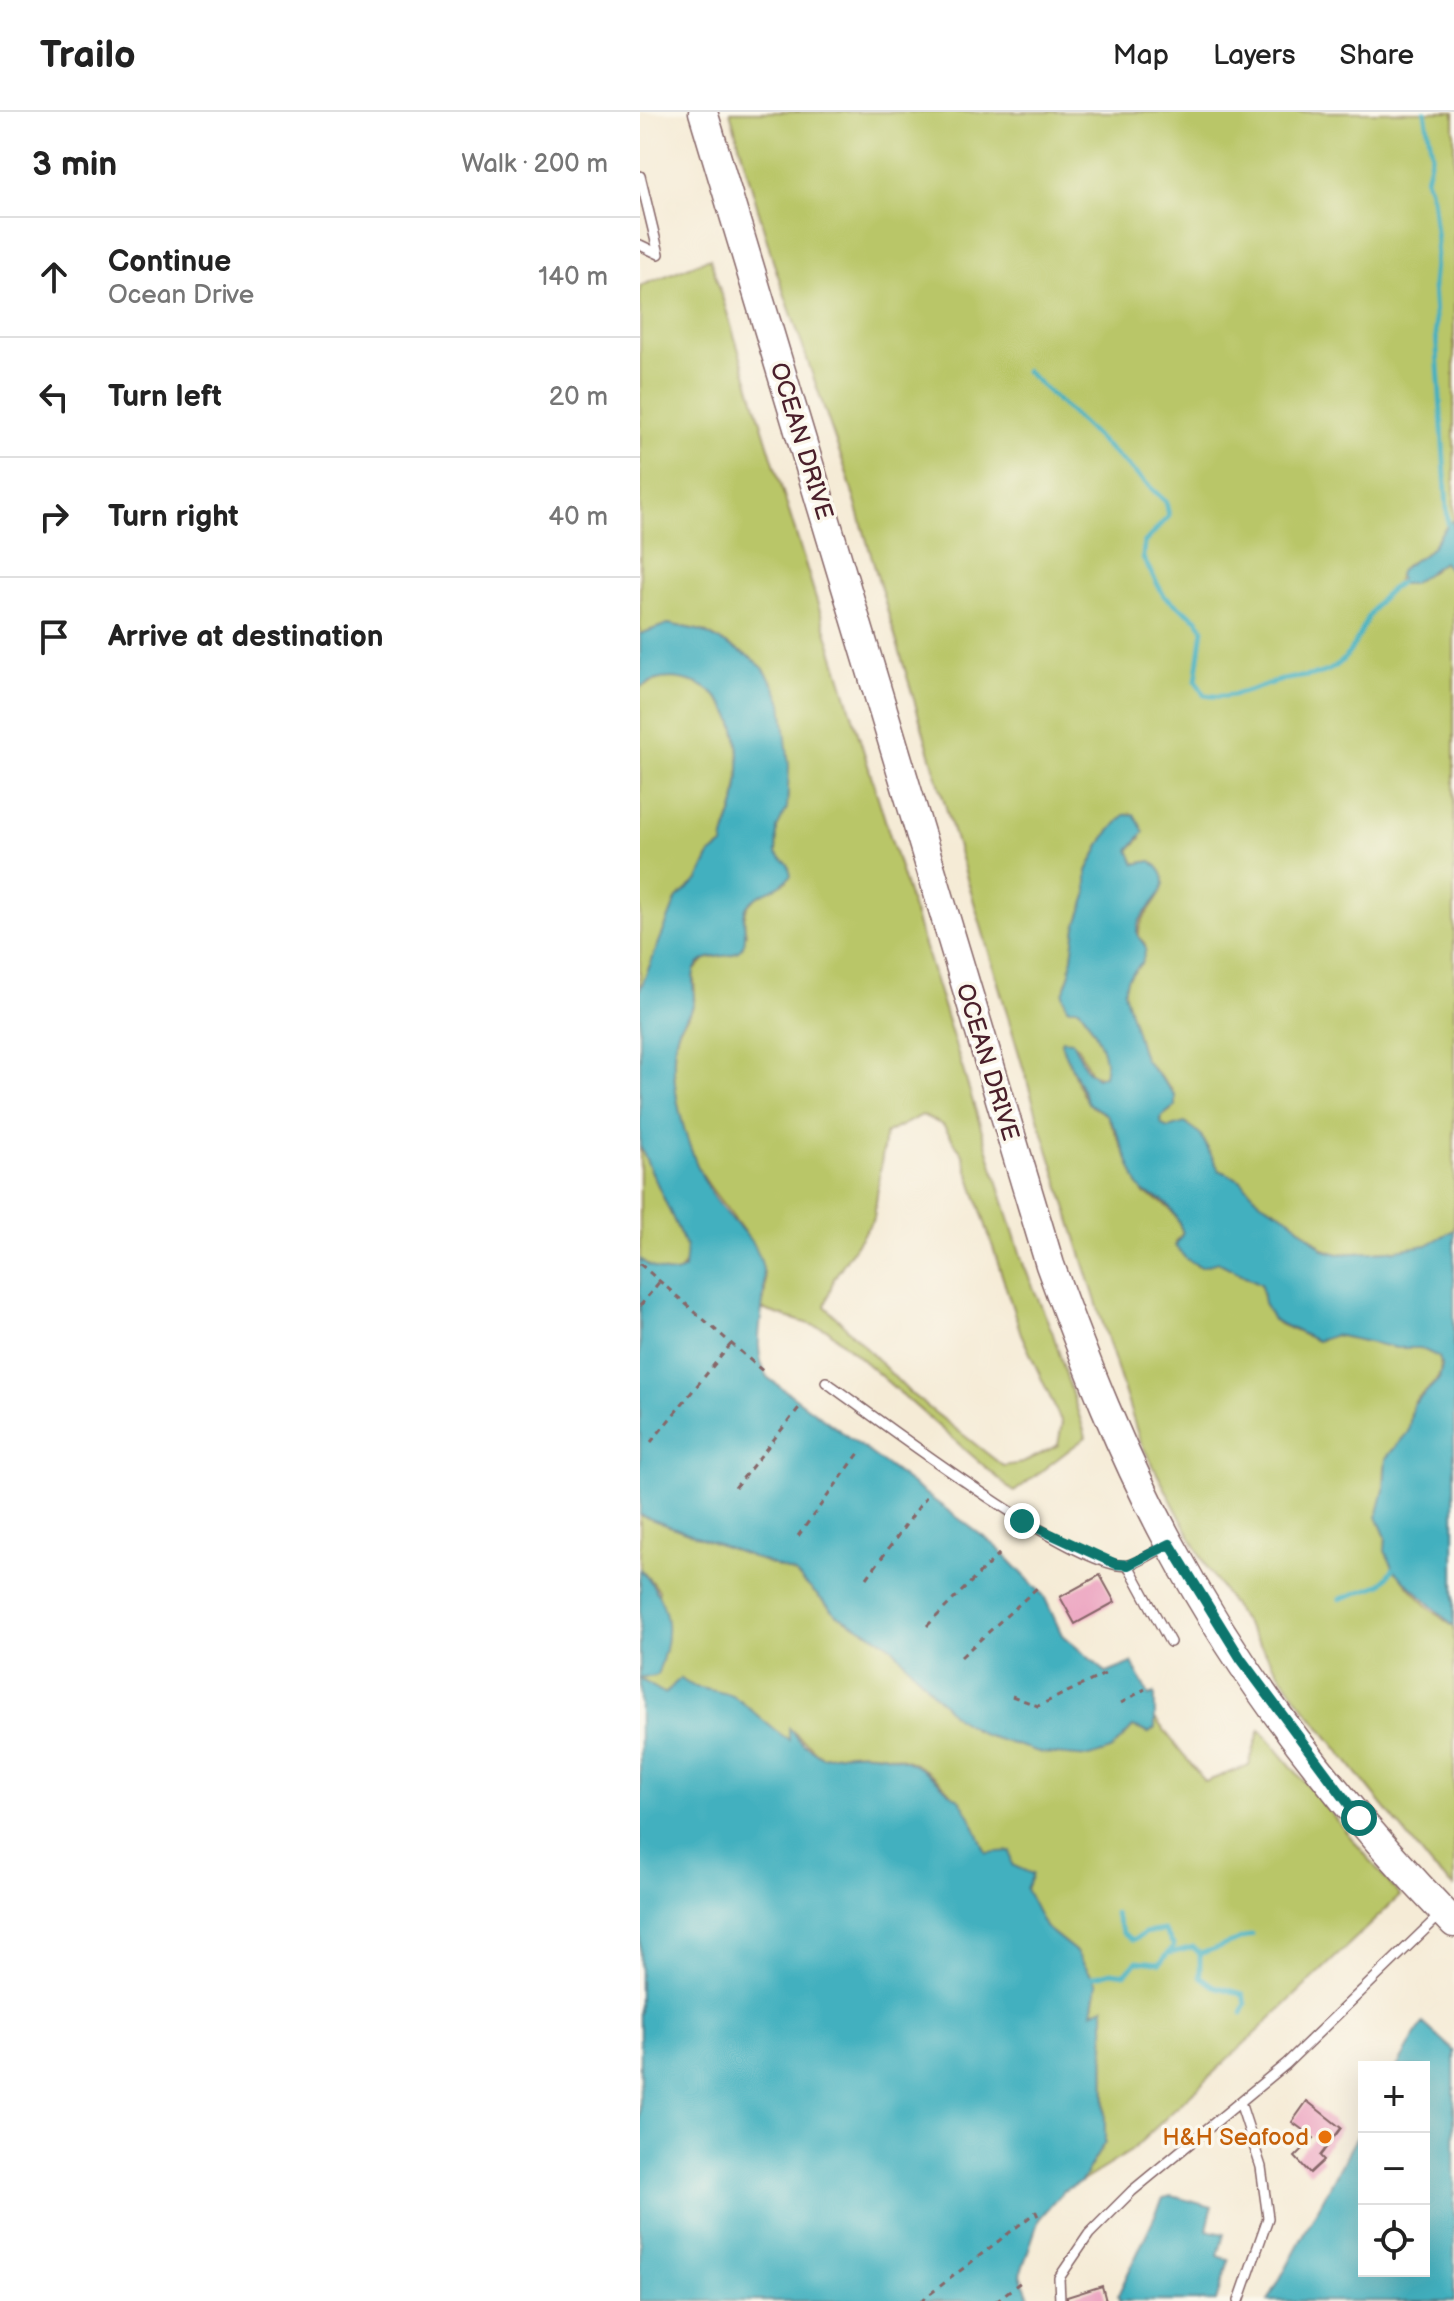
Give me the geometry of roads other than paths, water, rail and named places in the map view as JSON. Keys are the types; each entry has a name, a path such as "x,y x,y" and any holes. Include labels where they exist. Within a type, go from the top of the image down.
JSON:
{"main road":[{"name":"OCEAN DRIVE","path":"703,112 1050,1265 1105,1409 1170,1544 1241,1659 1326,1778 1449,1917"}],"lane":[{"path":"640,176 659,254 640,245"},
{"path":"826,1382 1022,1521 1116,1564 1128,1565 1170,1544"},
{"path":"1128,1565 1170,1642"},
{"path":"1060,2301 1059,2278 1089,2234 1132,2191 1286,2064 1449,1917"},
{"path":"1239,2301 1268,2218 1261,2167 1240,2102"}],"water":[{"path":"1454,520 1454,592 1450,571 1443,562 1412,584 1400,584 1399,572 1427,552"},
{"path":"668,624 702,631 750,657 763,668 782,703 789,766 787,808 777,828 776,854 788,864 791,875 747,906 744,912 745,939 740,950 698,964 693,977 693,1005 679,1027 674,1050 674,1073 682,1122 699,1169 709,1189 747,1236 760,1258 764,1288 759,1333 761,1363 767,1377 996,1546 1044,1596 1062,1635 1107,1673 1132,1663 1149,1696 1155,1694 1155,1728 1149,1733 1133,1727 1111,1750 1090,1757 1042,1753 984,1735 955,1717 889,1644 836,1614 795,1573 640,1515 640,1259 662,1271 679,1272 684,1269 686,1247 640,1146 640,990 677,898 698,880 710,855 723,845 735,804 739,770 737,736 732,720 713,693 698,684 676,678 654,680 640,687 640,634"},
{"path":"1134,814 1144,832 1129,850 1135,864 1151,861 1161,871 1164,881 1162,890 1138,924 1137,933 1146,949 1142,962 1127,979 1124,992 1144,1059 1175,1095 1175,1106 1160,1118 1162,1125 1168,1128 1185,1123 1200,1134 1219,1170 1240,1180 1261,1202 1288,1217 1324,1250 1338,1254 1390,1251 1427,1245 1454,1230 1454,1627 1395,1571 1385,1551 1386,1537 1377,1517 1384,1490 1386,1458 1408,1432 1413,1405 1439,1379 1442,1366 1439,1357 1420,1348 1397,1348 1335,1335 1317,1341 1273,1320 1264,1303 1261,1284 1218,1262 1201,1267 1186,1259 1175,1246 1183,1233 1175,1215 1169,1206 1139,1187 1116,1131 1107,1115 1088,1103 1061,1044 1062,1040 1072,1041 1086,1069 1097,1078 1104,1075 1102,1049 1094,1031 1079,1008 1067,1008 1063,994 1070,973 1076,927 1087,896 1087,871 1104,838 1124,815"},
{"path":"640,1569 658,1594 667,1632 657,1675 640,1679"},
{"path":"680,1678 694,1686 732,1696 789,1740 789,1728 803,1744 822,1757 874,1753 920,1768 960,1800 986,1853 1010,1851 1012,1865 1032,1874 1026,1889 1045,1927 1075,1951 1097,1984 1092,2012 1104,2007 1105,2142 1081,2182 1063,2191 1039,2219 1020,2275 1031,2301 640,2301 640,1679 665,1694"},
{"path":"1423,2023 1454,2051 1454,2301 1268,2301 1358,2134 1358,2277 1430,2277 1430,2061 1401,2061"},
{"path":"1172,2196 1212,2207 1207,2230 1224,2234 1218,2256 1229,2260 1216,2301 1119,2301 1118,2295 1163,2198"}],"waterway":[{"path":"1425,112 1432,153 1426,179 1432,197 1437,241 1433,285 1448,524"},
{"path":"1026,371 1166,502 1169,516 1144,543 1143,558 1164,596 1198,620 1203,629 1196,681 1204,695 1235,695 1331,669 1353,647 1378,602 1399,583"},
{"path":"1340,1599 1382,1584 1393,1569"},
{"path":"1092,1977 1112,1972 1125,1974 1137,1961 1160,1963 1174,1946 1164,1930 1145,1933 1133,1940 1123,1933 1115,1914"},
{"path":"1200,1954 1252,1935"},
{"path":"1171,1953 1193,1947 1200,1954 1200,1976 1214,1986 1243,1994 1246,2004 1242,2013"}],"place":[{"name":"H&H Seafood","path":"1325,2137"}]}
